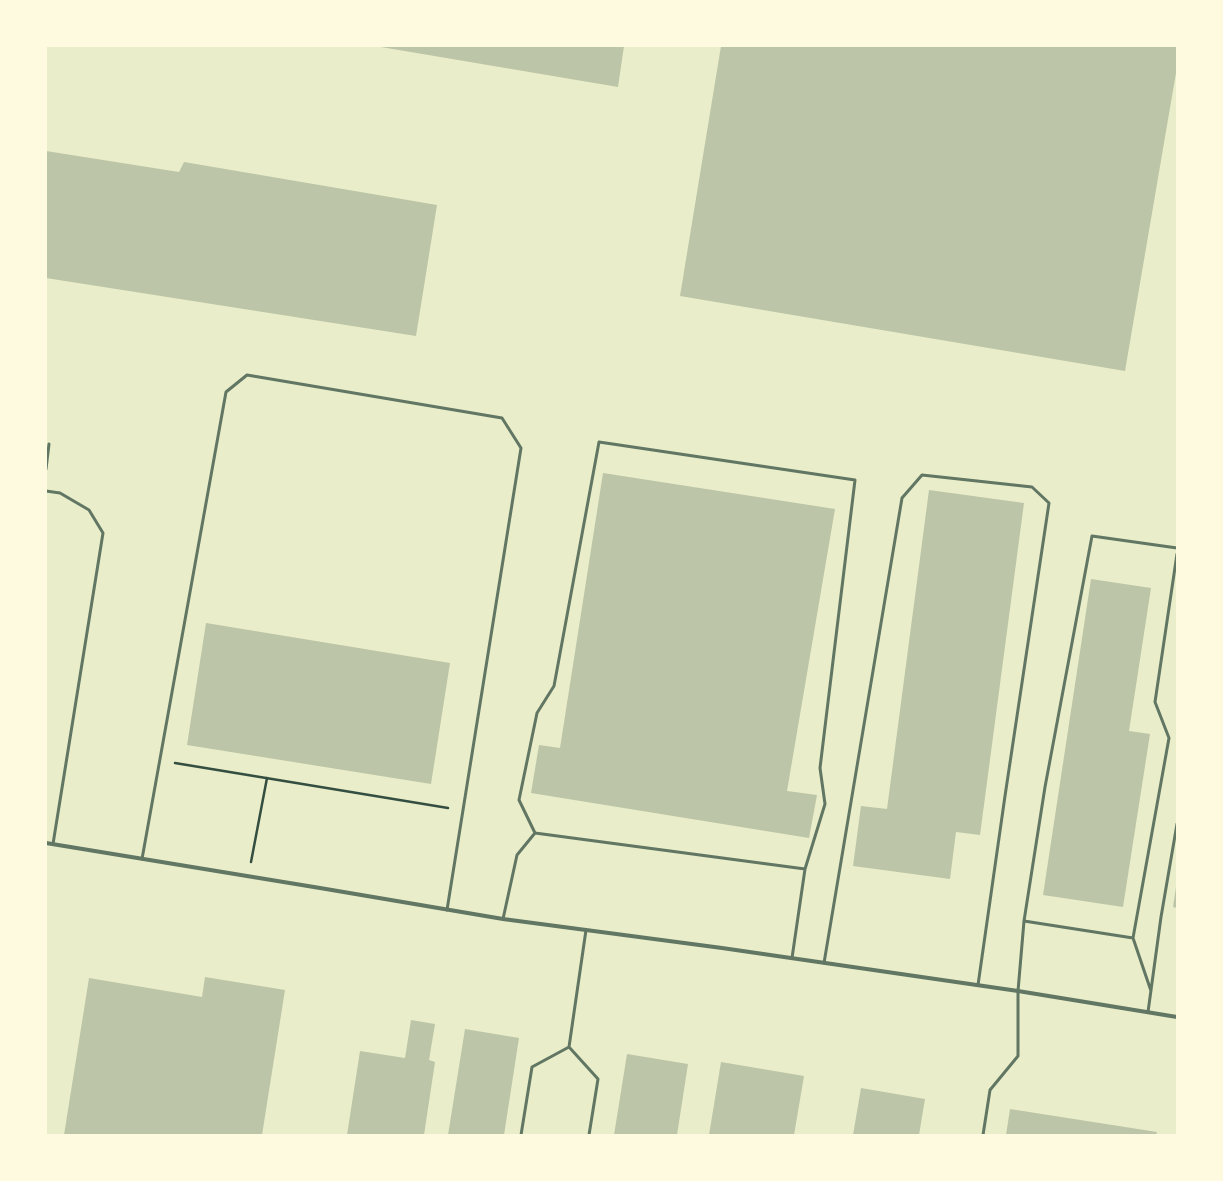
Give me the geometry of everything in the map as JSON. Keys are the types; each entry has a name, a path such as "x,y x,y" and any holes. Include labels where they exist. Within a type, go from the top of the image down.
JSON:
{"street":[{"path":"46,843 503,919 792,958 1018,991 1177,1018"}],"lane":[{"path":"142,858 226,392 247,375 502,418 521,448 447,910"},
{"path":"535,833 519,800 537,713 554,686 599,442 855,480 820,768 825,804 806,869 792,958"},
{"path":"46,469 50,444"},
{"path":"824,963 902,498 922,475 1032,487 1049,502 978,986"},
{"path":"46,491 60,493 88,510 103,533 53,844"},
{"path":"983,1135 990,1090 1018,1056 1018,991 1024,922 1045,787 1092,536 1177,548"},
{"path":"1151,991 1133,938 1169,738 1154,702 1177,554"},
{"path":"1148,1012 1161,917 1177,824"},
{"path":"535,833 806,869"},
{"path":"503,919 517,855 535,833"},
{"path":"1024,922 1133,938"},
{"path":"586,930 569,1047 598,1080 590,1135"},
{"path":"521,1135 532,1067 569,1047"}],"path":[{"path":"160,760 462,810"},
{"path":"249,876 267,778"}],"building":[{"path":"375,46 624,46 618,87"},
{"path":"721,46 1177,46 1177,67 1125,371 680,296"},
{"path":"46,151 179,172 184,162 437,205 416,336 46,278"},
{"path":"603,473 835,509 787,791 817,795 809,838 531,793 539,745 560,748"},
{"path":"929,490 1024,503 980,835 956,832 950,879 853,866 861,806 887,809"},
{"path":"1091,579 1151,588 1129,731 1150,734 1123,907 1043,895"},
{"path":"206,623 450,663 431,784 187,745"},
{"path":"1177,887 1177,908 1173,907"},
{"path":"205,977 285,990 262,1135 64,1135 89,978 202,997"},
{"path":"411,1020 435,1024 429,1060 435,1062 424,1135 347,1135 360,1051 405,1058"},
{"path":"465,1029 519,1038 504,1135 448,1135"},
{"path":"627,1054 688,1064 677,1135 614,1135"},
{"path":"721,1062 804,1076 794,1135 709,1135"},
{"path":"861,1088 925,1099 919,1135 853,1135"},
{"path":"1010,1109 1157,1132 1156,1135 1006,1135"}]}
